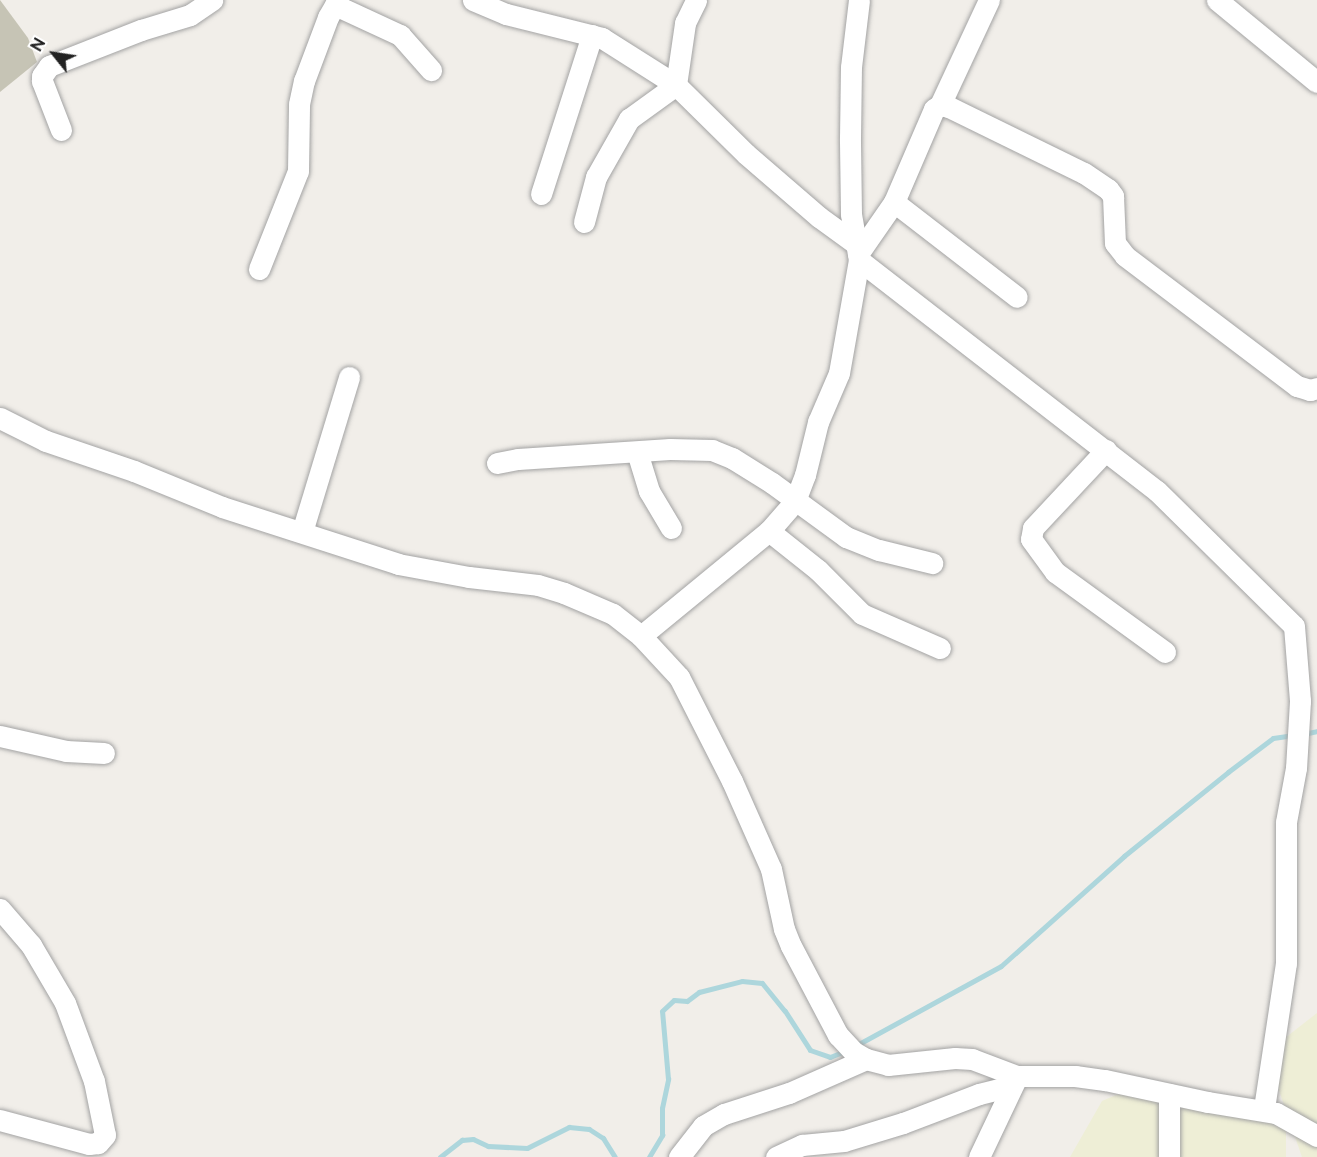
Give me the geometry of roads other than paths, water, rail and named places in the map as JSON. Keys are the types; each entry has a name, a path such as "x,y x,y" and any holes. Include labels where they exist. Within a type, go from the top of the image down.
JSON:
{"street":[{"path":"61,130 42,81 42,76 49,66 141,30 190,15 212,0"},
{"path":"473,0 506,14 602,38 676,85 746,154 858,253 1019,386 1157,490 1294,626 1300,701 1296,768 1286,822 1286,963 1264,1109"},
{"path":"584,222 596,177 629,119 676,85 685,22 696,0"},
{"path":"641,636 769,531 795,501 805,475 818,422 839,373 858,253 851,214 850,67 859,0"},
{"path":"858,253 894,202 934,109 940,105 989,0"},
{"path":"1217,0 1317,82"},
{"path":"259,269 295,182 300,136 299,104 304,81 336,2 400,35 431,70"},
{"path":"541,194 592,35"},
{"path":"940,105 1084,173 1108,189 1113,196 1115,243 1125,256 1296,386 1311,390 1317,388"},
{"path":"894,202 1017,297"},
{"path":"302,532 349,377"},
{"path":"0,418 46,441 134,471 222,507 398,564 469,577 538,585 564,593 613,614 641,636 679,677 732,781 771,869 784,929 791,946 838,1035 854,1052 866,1059 888,1065 955,1058 972,1059 1015,1081"},
{"path":"497,463 518,459 670,449 712,450 732,458 772,483 846,537 879,550 932,563"},
{"path":"1106,450 1033,528 1031,539 1055,572 1165,652"},
{"path":"637,452 649,491 671,528"},
{"path":"769,531 818,570 862,614 940,648"},
{"path":"0,736 66,751 104,753"},
{"path":"0,909 31,945 65,1003 94,1081 105,1135 98,1143 89,1144 0,1120"},
{"path":"679,1157 703,1126 724,1114 789,1093 866,1059"},
{"path":"776,1157 802,1145 844,1141 903,1123 1015,1081 1075,1076 1264,1109 1276,1113 1317,1136"},
{"path":"979,1157 1015,1081"},
{"path":"1169,1094 1169,1157"}],"waterway":[{"path":"1303,734 1317,731"},
{"path":"855,1046 1001,966 1124,856 1228,772 1273,738 1294,735"},
{"path":"649,1157 662,1135 662,1108 668,1079 662,1011 674,1000 687,1001 699,992 742,981 762,983 785,1011 810,1050 830,1057 847,1050"},
{"path":"440,1157 462,1140 473,1139 488,1146 527,1148 569,1127 589,1129 603,1138 615,1157"}]}
